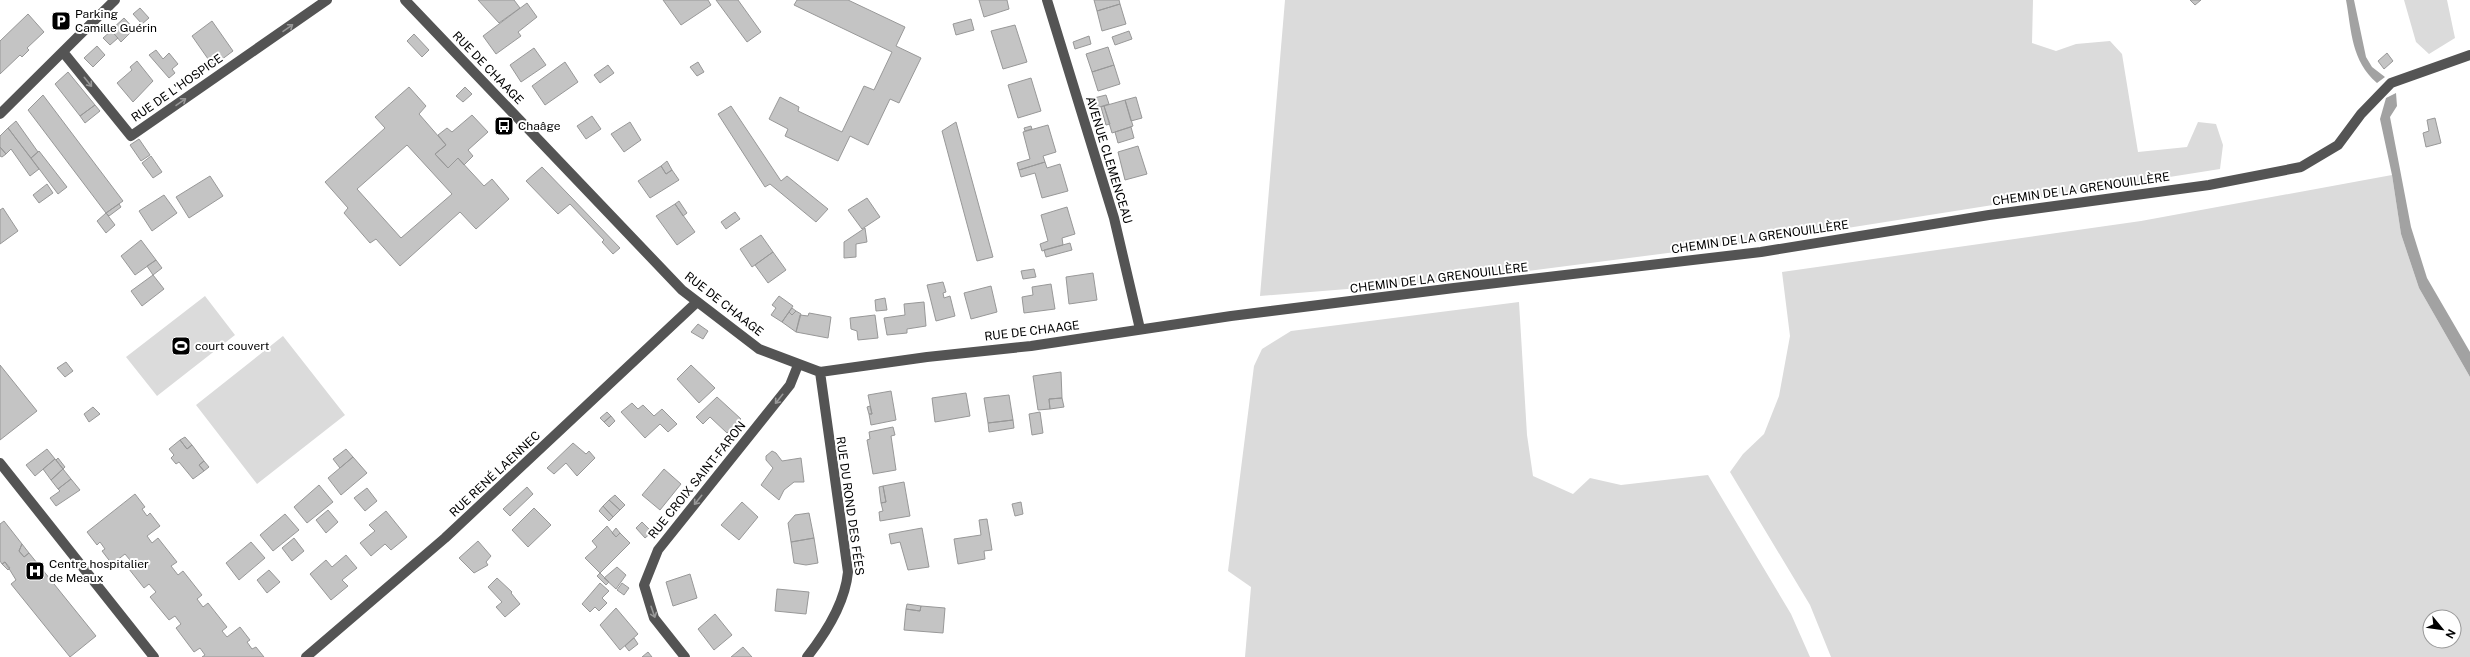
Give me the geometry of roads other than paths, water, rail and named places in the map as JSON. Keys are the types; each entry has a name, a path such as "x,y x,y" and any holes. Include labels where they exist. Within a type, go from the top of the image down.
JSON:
{"street":[{"path":"0,114 115,0"},
{"name":"RUE DE L'HOSPICE","path":"63,52 131,136 327,0"},
{"name":"RUE DE CHAAGE","path":"405,0 682,290 759,349 798,365 820,372 927,357 1031,346 1140,329"},
{"name":"AVENUE CLEMENCEAU","path":"1047,0 1114,218 1140,329"},
{"name":"CHEMIN DE LA GRENOUILLÈRE","path":"1140,329 1454,288 1760,252 1996,213 2210,185 2301,167 2338,145 2361,114 2391,83 2470,56"},
{"name":"RUE RENÉ LAENNEC","path":"306,657 445,538 697,302"},
{"name":"RUE CROIX SAINT-FARON","path":"685,657 654,618 644,585 658,550 790,385 798,365"},
{"name":"RUE DU ROND DES FÉES","path":"807,657 829,625 839,605 847,587 848,572 820,372"},
{"path":"0,463 154,657"}],"place":[{"name":"Parking Camille Guérin","path":"61,21"},
{"name":"Chaâge","path":"504,126"},
{"name":"court couvert","path":"181,346"},
{"name":"Centre hospitalier de Meaux","path":"35,571"}]}
